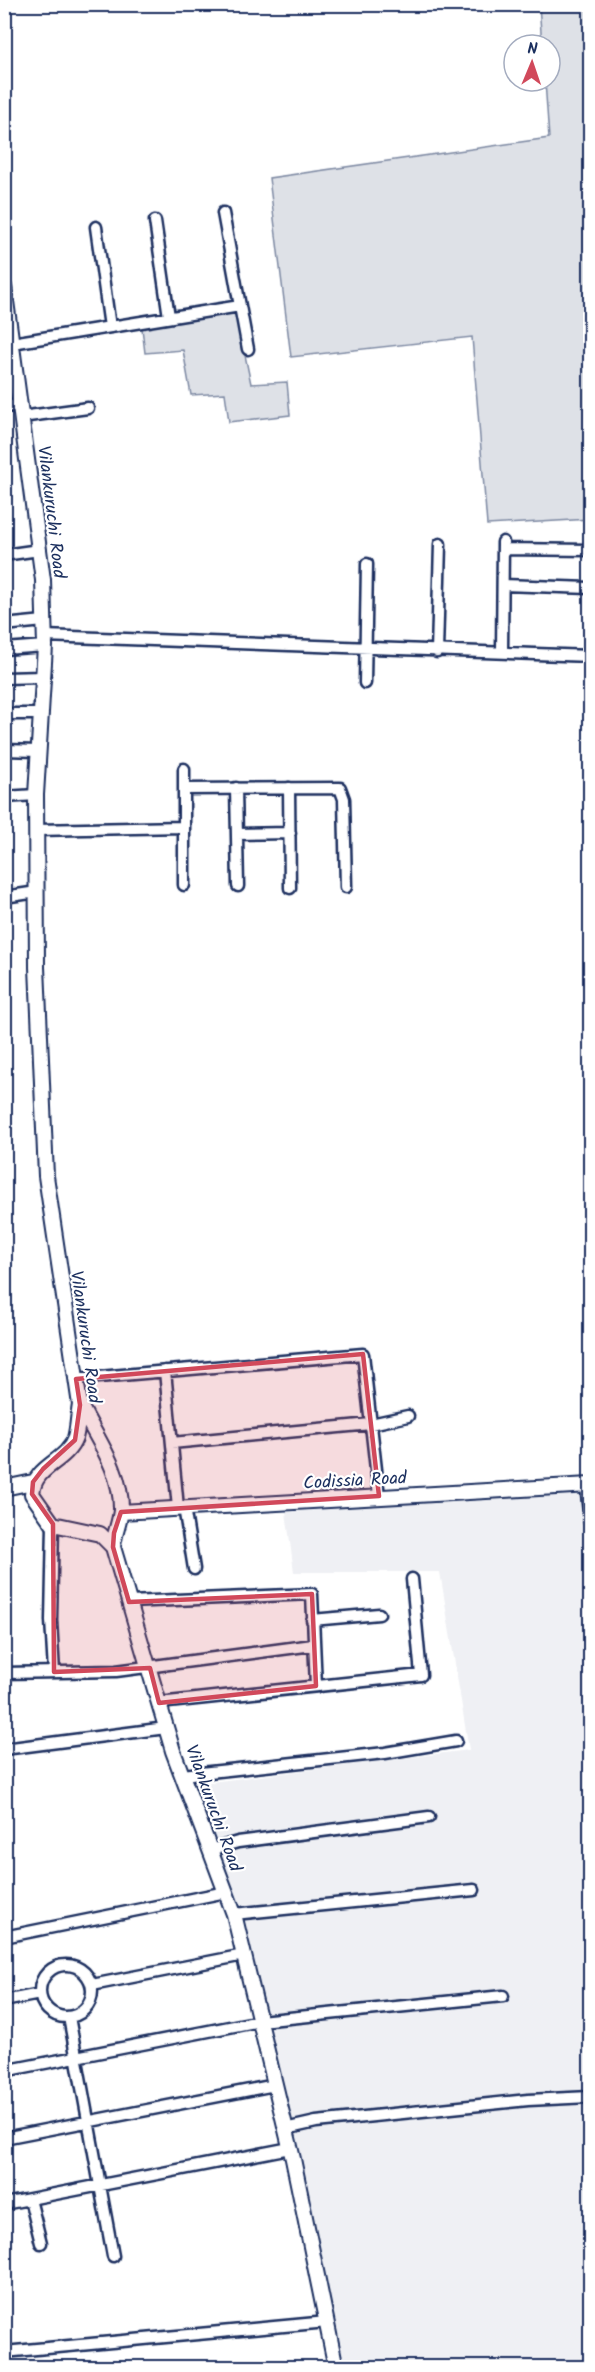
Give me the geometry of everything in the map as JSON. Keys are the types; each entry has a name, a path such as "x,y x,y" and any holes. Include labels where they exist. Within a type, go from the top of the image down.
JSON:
{"main road":[{"name":"Vilankuruchi Road","path":"4,286 39,550 44,621 36,830 37,967 46,1176 80,1405 75,1440 64,1454 43,1469 33,1482"},
{"path":"80,1405 108,1457 119,1489 121,1512 113,1547"},
{"path":"4,1488 33,1482 32,1494 53,1524 100,1534 113,1547"},
{"name":"Codissia Road","path":"121,1512 588,1485"},
{"name":"Vilankuruchi Road","path":"113,1547 166,1728 234,1914 290,2148 336,2367"}],"street":[{"path":"223,213 248,349"},
{"path":"155,221 169,317"},
{"path":"96,227 110,327"},
{"path":"12,343 240,306"},
{"path":"4,407 20,411 88,408"},
{"path":"437,652 440,544"},
{"path":"502,652 503,545 591,550"},
{"path":"4,555 39,550"},
{"path":"365,683 367,564"},
{"path":"503,585 591,588"},
{"path":"4,626 44,621"},
{"path":"4,649 44,641 591,656"},
{"path":"4,678 43,677"},
{"path":"4,714 41,714"},
{"path":"4,750 38,751"},
{"path":"184,769 184,885"},
{"path":"184,789 334,787 344,792 346,887"},
{"path":"236,788 238,886"},
{"path":"289,788 290,888"},
{"path":"4,797 36,795"},
{"path":"36,830 183,827"},
{"path":"237,834 290,833"},
{"path":"4,897 37,892"},
{"path":"76,1378 363,1354 379,1496"},
{"path":"165,1371 181,1508 194,1569"},
{"path":"172,1443 371,1424 408,1416"},
{"path":"588,1485 591,1523"},
{"path":"53,1524 51,1620 54,1672"},
{"path":"159,1703 421,1675 412,1579"},
{"path":"129,1602 312,1594 316,1686"},
{"path":"312,1620 380,1614"},
{"path":"4,1672 150,1668 313,1645"},
{"path":"4,1749 166,1728"},
{"path":"182,1775 385,1753 456,1741"},
{"path":"210,1850 238,1842 429,1817"},
{"path":"234,1914 474,1890"},
{"path":"4,1936 226,1892"},
{"path":"92,1985 244,1955"},
{"path":"57,1966 75,1966 89,1977 92,1985 90,2002 78,2015 69,2017 61,2017 47,2009 40,1994 44,1977 57,1966"},
{"path":"4,2001 40,1994"},
{"path":"4,2071 260,2021 503,1996"},
{"path":"69,2017 113,2256"},
{"path":"4,2138 275,2085"},
{"path":"285,2129 316,2122 528,2100 591,2097"},
{"path":"4,2204 290,2148"},
{"path":"30,2199 41,2244"},
{"path":"4,2352 327,2322"}],"highlighted area":[{"path":"363,1354 379,1496 121,1512 114,1533 113,1547 129,1602 312,1594 316,1686 159,1703 150,1668 54,1672 53,1524 32,1494 33,1482 43,1469 75,1440 80,1405 76,1379"}],"shaded area":[{"path":"539,5 590,5 590,519 487,525 472,337 291,357 269,178 549,138 546,93 562,93 562,33 541,33"},
{"path":"236,312 251,384 287,382 290,415 229,422 225,393 191,395 183,350 145,353 142,328"},
{"path":"590,1492 590,2367 342,2367 243,1928 195,1784 469,1750 440,1572 294,1572 286,1512"}]}
